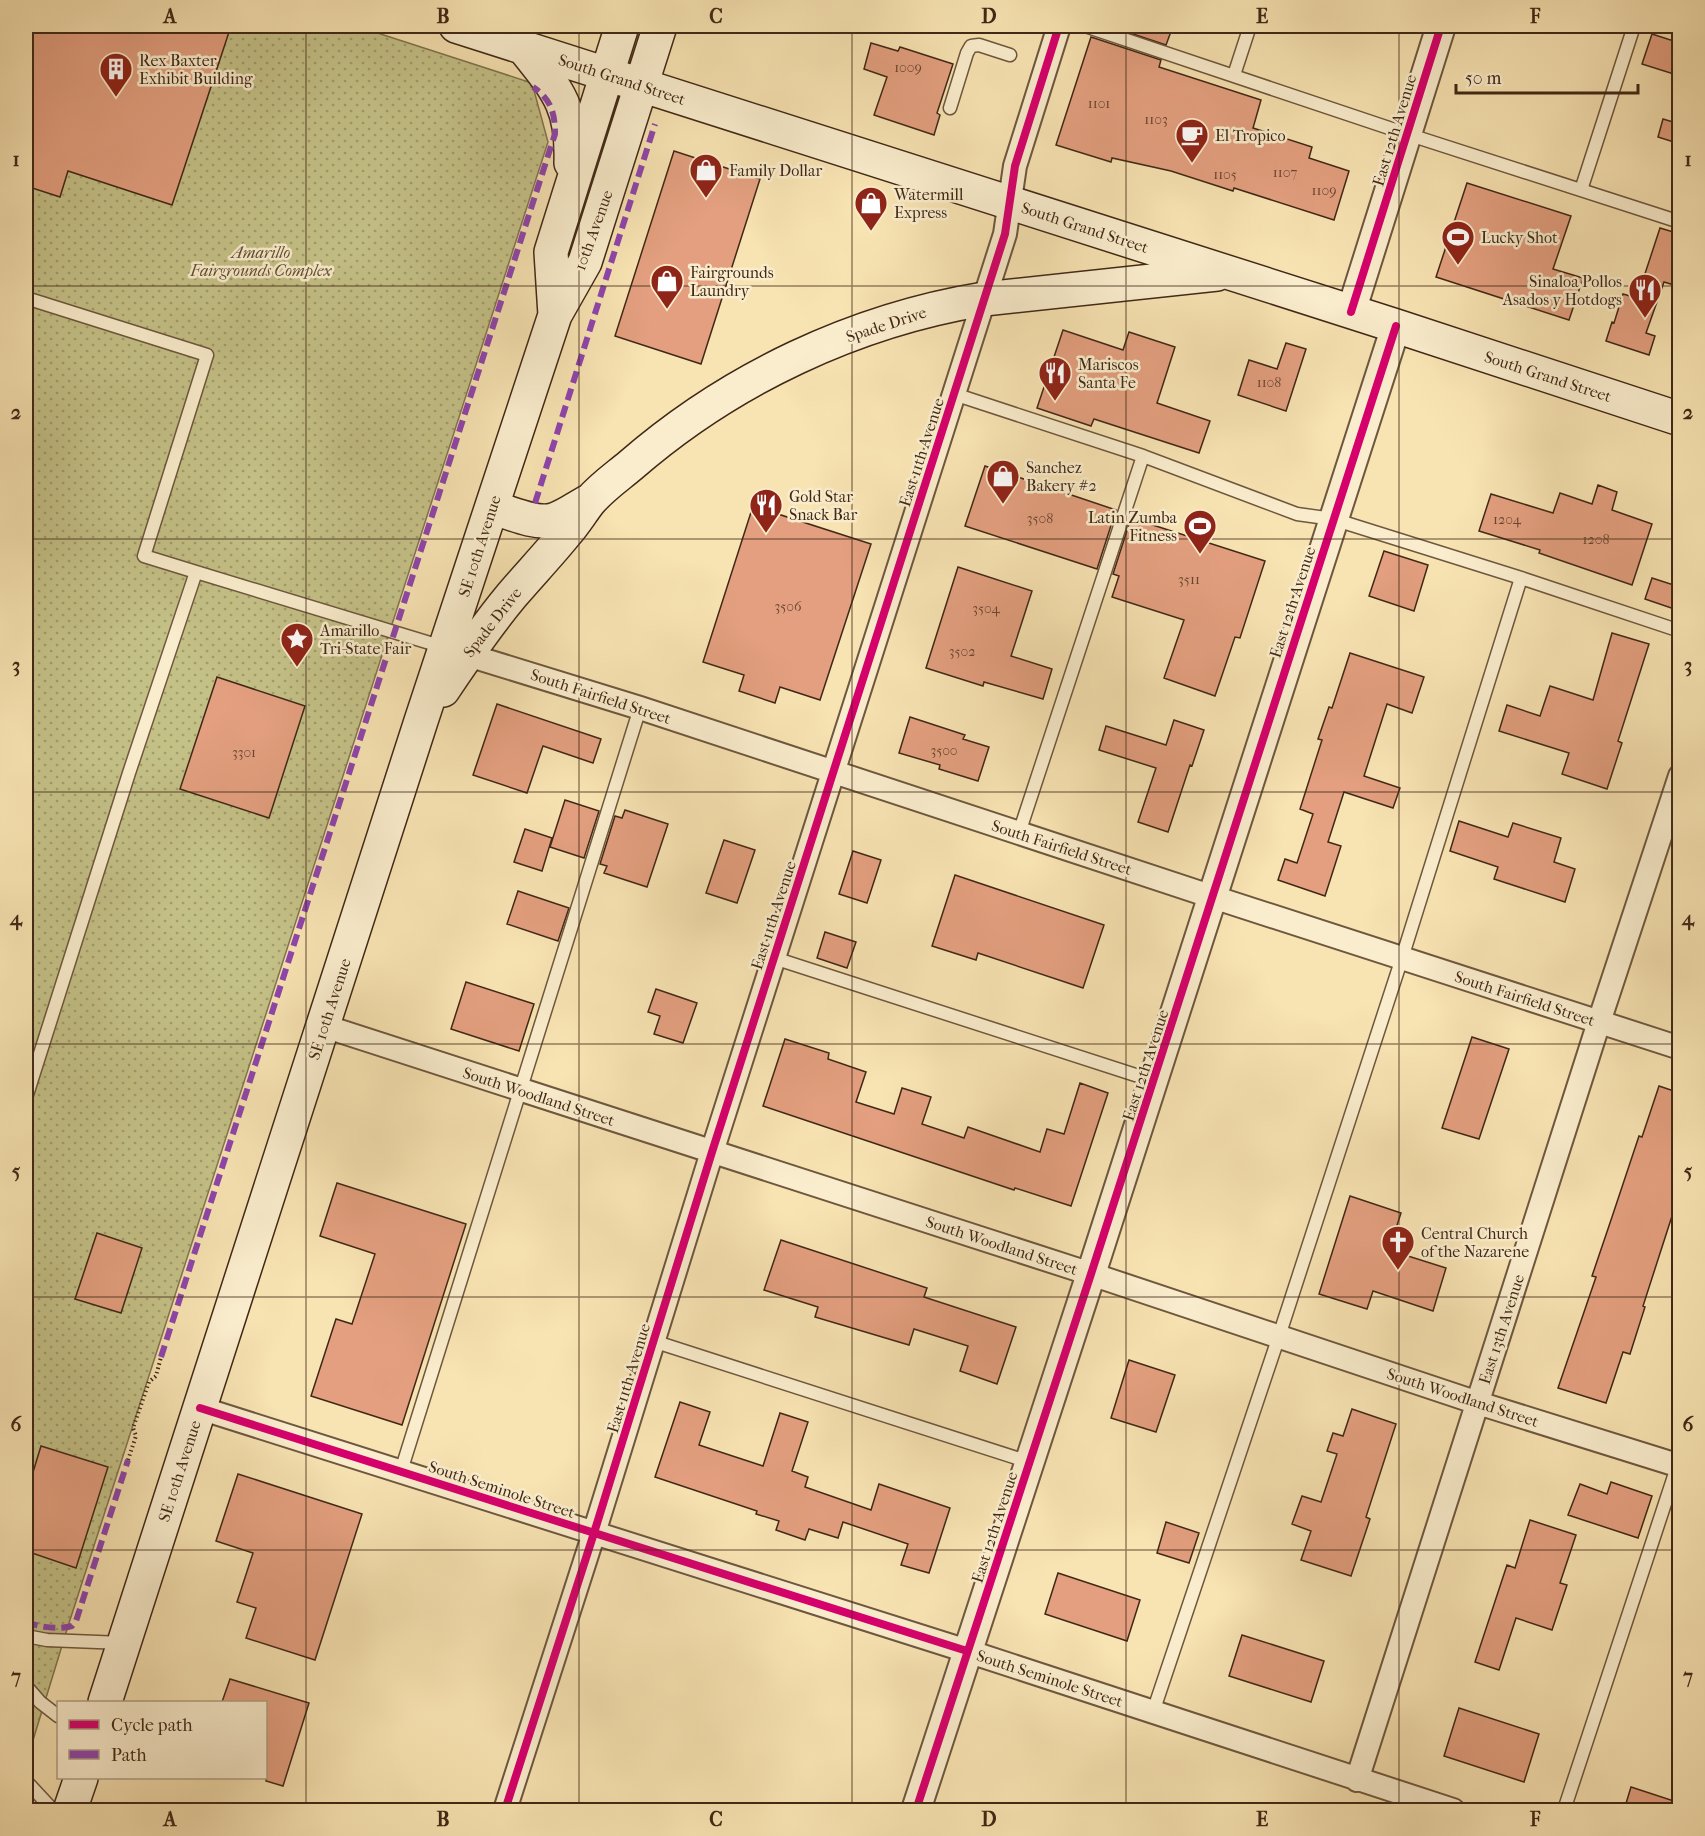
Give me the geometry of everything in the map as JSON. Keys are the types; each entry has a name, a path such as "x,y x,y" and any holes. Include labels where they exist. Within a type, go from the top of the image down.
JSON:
{"main road":[{"name":"South Grand Street","path":"460,26 606,75 1396,326 1680,419"},
{"name":"10th Avenue","path":"555,315 551,252 622,26"},
{"name":"10th Avenue","path":"555,315 585,262 660,26"},
{"path":"523,47 565,106 572,147 570,194"},
{"name":"Spade Drive","path":"492,507 533,520 554,520 591,500 671,432 706,408 744,385 800,357 864,330 923,312 984,299 1229,273"},
{"name":"SE 10th Avenue","path":"456,651 492,507 555,315"},
{"name":"Spade Drive","path":"421,721 456,651 513,594 567,532 591,500"},
{"name":"SE 10th Avenue","path":"105,1701 421,721"},
{"path":"70,1810 81,1779"}],"street":[{"name":"East 11th Avenue","path":"505,1810 1005,234 1015,166 1059,26"},
{"name":"East 12th Avenue","path":"1351,312 1441,26"},
{"name":"East 12th Avenue","path":"916,1810 1092,1274 1396,326"},
{"name":"South Fairfield Street","path":"456,651 640,708 1680,1048"},
{"name":"East 13th Avenue","path":"1357,1780 1680,776"},
{"name":"South Woodland Street","path":"324,1026 1092,1274 1478,1402 1679,1464"},
{"name":"South Seminole Street","path":"200,1408 967,1651 1453,1810"}],"lane":[{"path":"1085,26 1407,134 1680,222"},
{"path":"1234,75 1250,26"},
{"path":"1581,190 1634,26"},
{"path":"950,108 971,46 979,45 1010,55"},
{"path":"26,298 207,355 144,556 456,651"},
{"path":"954,394 1143,456 1297,514 1333,519 1521,578 1680,632"},
{"path":"1019,833 1143,456"},
{"path":"26,1098 129,773 196,572"},
{"path":"1153,1712 1402,958 1521,578"},
{"path":"400,1471 640,708"},
{"path":"774,958 1154,1081"},
{"path":"653,1341 1029,1462"},
{"path":"1564,1810 1679,1464"},
{"path":"26,1636 47,1640 124,1643"},
{"path":"26,1686 40,1702 57,1715"},
{"path":"26,1781 53,1810"}],"path":[{"path":"128,1460 136,1436 133,1428 149,1382 156,1376 161,1357"}],"green space":[{"name":"Amarillo Fairgrounds Complex","path":"26,26 356,26 532,83 548,142 69,1623 26,1763"}],"building":[{"name":"Rex Baxter Exhibit Building","path":"26,26 231,26 172,205 68,171 60,197 26,186"},
{"path":"1109,26 1173,26 1166,45"},
{"path":"1652,34 1680,43 1680,76 1642,64"},
{"path":"1091,37 1161,60 1159,67 1261,100 1253,128 1312,147 1309,158 1349,171 1334,220 1234,188 1233,191 1171,171 1112,158 1111,162 1056,145"},
{"path":"871,43 898,51 900,47 953,64 937,113 940,115 934,135 874,115 887,77 864,69"},
{"path":"1663,119 1680,124 1680,144 1658,137"},
{"path":"674,151 760,179 701,364 615,336"},
{"path":"1467,183 1571,216 1553,269 1583,278 1569,320 1436,277"},
{"path":"1660,228 1680,234 1680,269 1674,285 1664,282 1646,333 1655,336 1649,355 1606,341 1623,294 1637,298"},
{"path":"1063,330 1123,350 1129,332 1175,347 1157,403 1210,421 1199,453 1094,419 1091,426 1037,408"},
{"path":"1286,343 1306,349 1286,411 1238,395 1249,360 1277,369"},
{"path":"985,466 1116,510 1097,569 965,526"},
{"path":"1598,485 1617,492 1612,510 1652,524 1632,585 1539,553 1540,550 1479,531 1491,494 1553,513 1560,493 1592,504"},
{"path":"753,506 871,544 820,700 780,687 775,703 739,691 744,675 703,662"},
{"path":"1131,518 1265,561 1240,638 1235,637 1215,696 1164,678 1184,620 1112,597 1119,576 1113,574"},
{"path":"1384,551 1428,565 1414,611 1369,596"},
{"path":"958,567 1032,591 1011,656 1052,669 1043,699 984,682 983,686 926,668"},
{"path":"1652,578 1680,587 1680,611 1645,599"},
{"path":"1612,633 1649,644 1618,741 1622,743 1607,789 1562,774 1569,753 1499,731 1507,705 1540,716 1550,686 1593,700"},
{"path":"1350,653 1424,677 1412,713 1387,704 1364,776 1400,788 1393,808 1344,792 1328,842 1341,846 1325,896 1278,880 1285,859 1297,863 1313,814 1300,809 1322,740 1318,739 1329,707 1332,708"},
{"path":"217,677 305,706 269,818 180,789"},
{"path":"497,704 601,739 593,763 543,746 527,793 473,775"},
{"path":"910,717 965,735 963,739 989,747 978,781 939,769 940,765 899,753"},
{"path":"1174,720 1204,730 1168,832 1138,822 1156,768 1099,750 1106,726 1166,745"},
{"path":"565,800 599,811 584,858 550,847"},
{"path":"625,810 668,824 647,887 604,873 607,866 600,864 615,816 622,818"},
{"path":"1459,821 1508,837 1513,823 1561,838 1554,862 1575,869 1565,902 1494,879 1498,867 1450,851"},
{"path":"525,829 552,838 542,871 514,862"},
{"path":"724,840 755,850 737,903 706,893"},
{"path":"853,851 881,860 867,903 839,894"},
{"path":"955,875 1104,925 1083,988 978,953 976,960 932,946"},
{"path":"518,891 569,908 558,941 507,924"},
{"path":"825,932 856,942 847,968 817,958"},
{"path":"466,982 534,1004 519,1051 451,1029"},
{"path":"656,989 697,1003 683,1043 654,1034 660,1016 648,1012"},
{"path":"1472,1037 1509,1049 1479,1139 1442,1128"},
{"path":"785,1039 829,1053 828,1059 866,1072 856,1102 894,1114 902,1088 931,1097 922,1124 964,1138 968,1127 1040,1152 1047,1129 1064,1134 1080,1083 1108,1093 1071,1206 1015,1188 1014,1190 763,1106"},
{"path":"1659,1086 1680,1093 1680,1215 1673,1213 1630,1354 1623,1352 1606,1403 1558,1388 1596,1277 1592,1276 1639,1136 1642,1137"},
{"path":"337,1183 466,1224 402,1425 311,1396 336,1319 352,1324 375,1254 320,1236"},
{"path":"1350,1196 1401,1213 1389,1250 1446,1268 1433,1311 1373,1291 1367,1309 1319,1294"},
{"path":"97,1233 142,1248 121,1313 75,1299"},
{"path":"781,1240 927,1288 924,1297 1016,1327 997,1384 960,1371 968,1346 914,1329 909,1345 815,1317 818,1307 764,1290"},
{"path":"1129,1360 1175,1375 1156,1432 1111,1418"},
{"path":"680,1402 710,1412 699,1445 763,1466 780,1413 808,1422 792,1471 808,1477 805,1487 871,1510 879,1484 950,1508 929,1573 901,1565 908,1544 843,1522 838,1538 809,1529 805,1540 776,1530 779,1521 756,1514 757,1511 655,1477"},
{"path":"1352,1409 1396,1424 1366,1517 1370,1519 1351,1576 1301,1560 1311,1531 1292,1524 1302,1496 1321,1502 1337,1454 1327,1451 1333,1433 1343,1436"},
{"path":"41,1446 108,1467 76,1568 26,1551 26,1495"},
{"path":"238,1474 362,1514 315,1660 246,1638 256,1608 237,1602 253,1553 216,1541"},
{"path":"1611,1482 1652,1496 1638,1538 1568,1515 1580,1484 1607,1494"},
{"path":"1530,1520 1576,1535 1560,1583 1567,1585 1552,1630 1516,1618 1499,1670 1475,1662 1507,1565 1515,1568"},
{"path":"1166,1522 1199,1533 1189,1563 1157,1553"},
{"path":"1058,1573 1140,1600 1127,1641 1045,1614"},
{"path":"1242,1635 1324,1661 1311,1702 1229,1676"},
{"path":"230,1679 309,1703 283,1786 266,1781 267,1701 222,1701"},
{"path":"1459,1708 1539,1734 1524,1782 1444,1756"},
{"path":"1631,1787 1680,1803 1680,1810 1624,1810"}],"marked path":[{"path":"161,1357 555,134 551,107 544,96 533,87"},
{"path":"535,503 655,124"},
{"path":"26,1622 43,1627 60,1628 72,1626 76,1621 128,1460"}],"cycle path":[{"path":"505,1810 1005,234 1015,166 1059,26"},
{"path":"1351,312 1441,26"},
{"path":"916,1810 1396,326"},
{"path":"200,1408 967,1651"}],"place":[{"name":"Rex Baxter Exhibit Building","path":"116,98"},
{"name":"El Tropico","path":"1192,164"},
{"name":"Family Dollar","path":"706,199"},
{"name":"Watermill Express","path":"871,232"},
{"name":"Lucky Shot","path":"1458,266"},
{"name":"Fairgrounds Laundry","path":"667,310"},
{"name":"Sinaloa Pollos Asados y Hotdogs","path":"1645,319"},
{"name":"Mariscos Santa Fe","path":"1055,402"},
{"name":"Sanchez Bakery #2","path":"1003,505"},
{"name":"Gold Star Snack Bar","path":"766,534"},
{"name":"Latin Zumba Fitness","path":"1200,555"},
{"name":"Amarillo Tri-State Fair","path":"297,668"},
{"name":"Central Church of the Nazarene","path":"1398,1271"}]}
